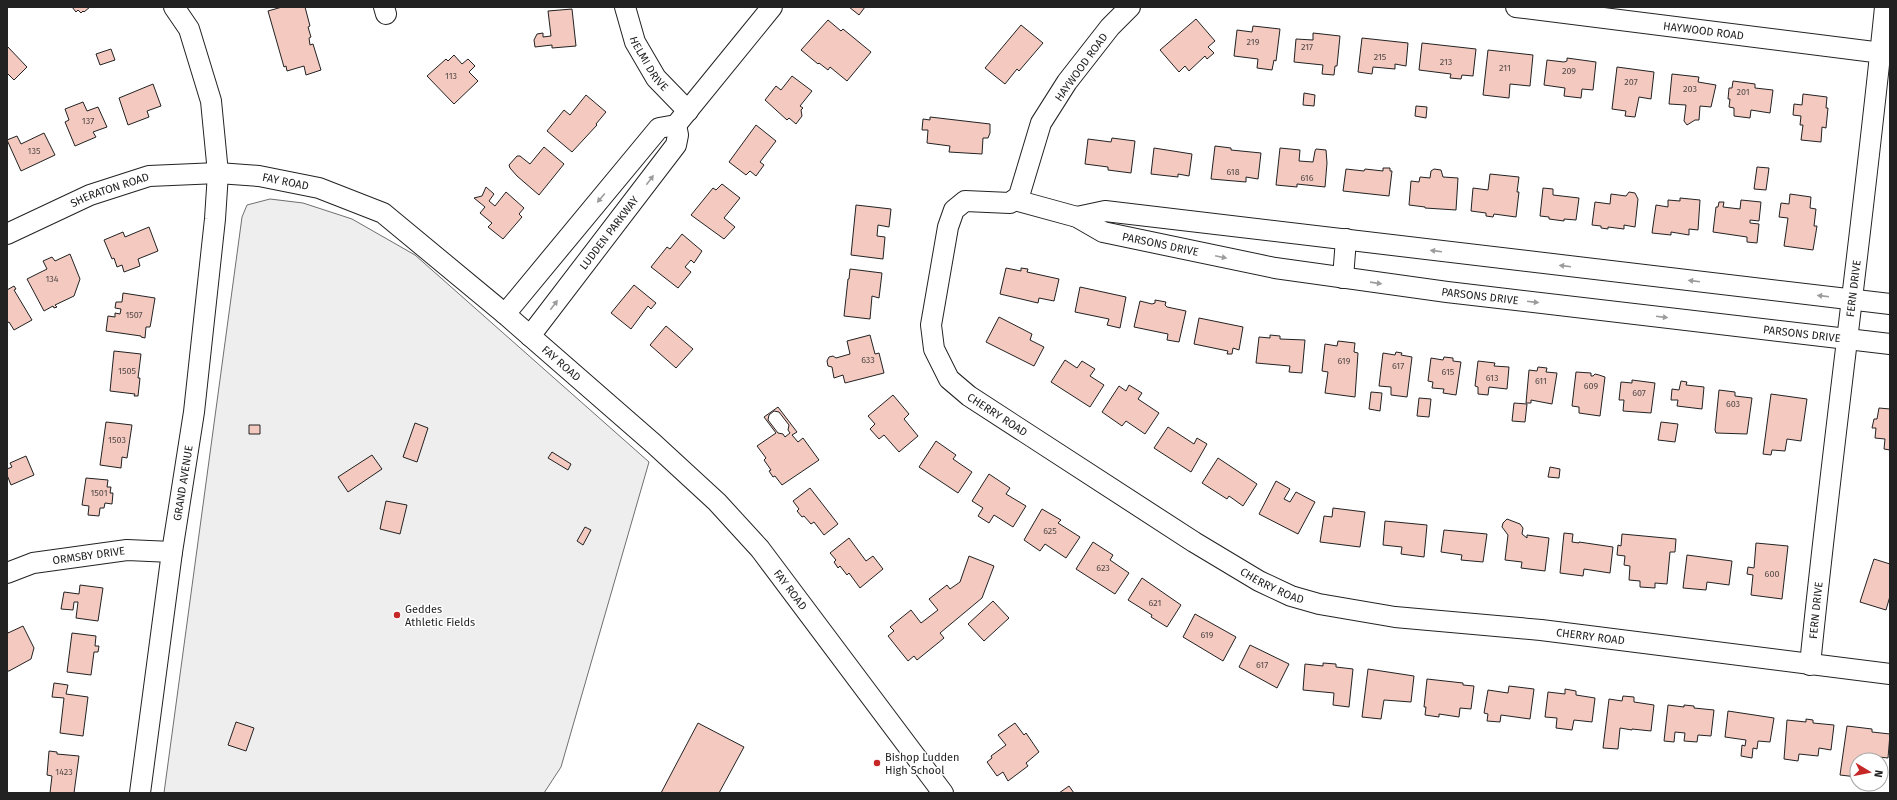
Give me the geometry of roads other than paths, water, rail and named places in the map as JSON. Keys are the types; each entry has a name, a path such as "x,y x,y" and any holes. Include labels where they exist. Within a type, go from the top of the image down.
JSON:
{"street":[{"path":"174,7 189,29 211,101 218,173"},
{"name":"HELMI DRIVE","path":"625,7 635,42 682,118"},
{"path":"505,314 659,128 682,118 772,7"},
{"name":"HAYWOOD ROAD","path":"1015,200 1019,196 1041,124 1067,82 1110,27 1130,7"},
{"name":"HAYWOOD ROAD","path":"1516,7 1885,53"},
{"name":"FERN DRIVE","path":"1810,665 1846,339 1885,53 1885,7"},
{"name":"LUDDEN PARKWAY","path":"530,336 676,145 682,118"},
{"name":"SHERATON ROAD","path":"7,234 90,195 149,176 218,173"},
{"name":"FAY ROAD","path":"218,173 259,176 319,188 383,213 505,314 654,444 717,502 760,549 942,793"},
{"name":"GRAND AVENUE","path":"140,793 172,552 194,412 216,219 218,173"},
{"name":"CHERRY ROAD","path":"1015,200 1010,203 964,200 954,210 948,227 931,325 934,349 949,379 969,396 1134,504 1259,581 1291,596 1319,604 1395,617 1541,630 1890,674"},
{"name":"PARSONS DRIVE","path":"1015,200 1077,217 1103,232 1275,268 1447,292 1890,344"},
{"name":"PARSONS DRIVE","path":"1077,217 1105,212 1346,239 1890,304"},
{"path":"1343,278 1346,239"},
{"name":"ORMSBY DRIVE","path":"7,573 33,563 127,550 172,552"}],"place":[{"name":"Geddes Athletic Fields","path":"397,615"},
{"name":"Bishop Ludden High School","path":"877,763"}]}
